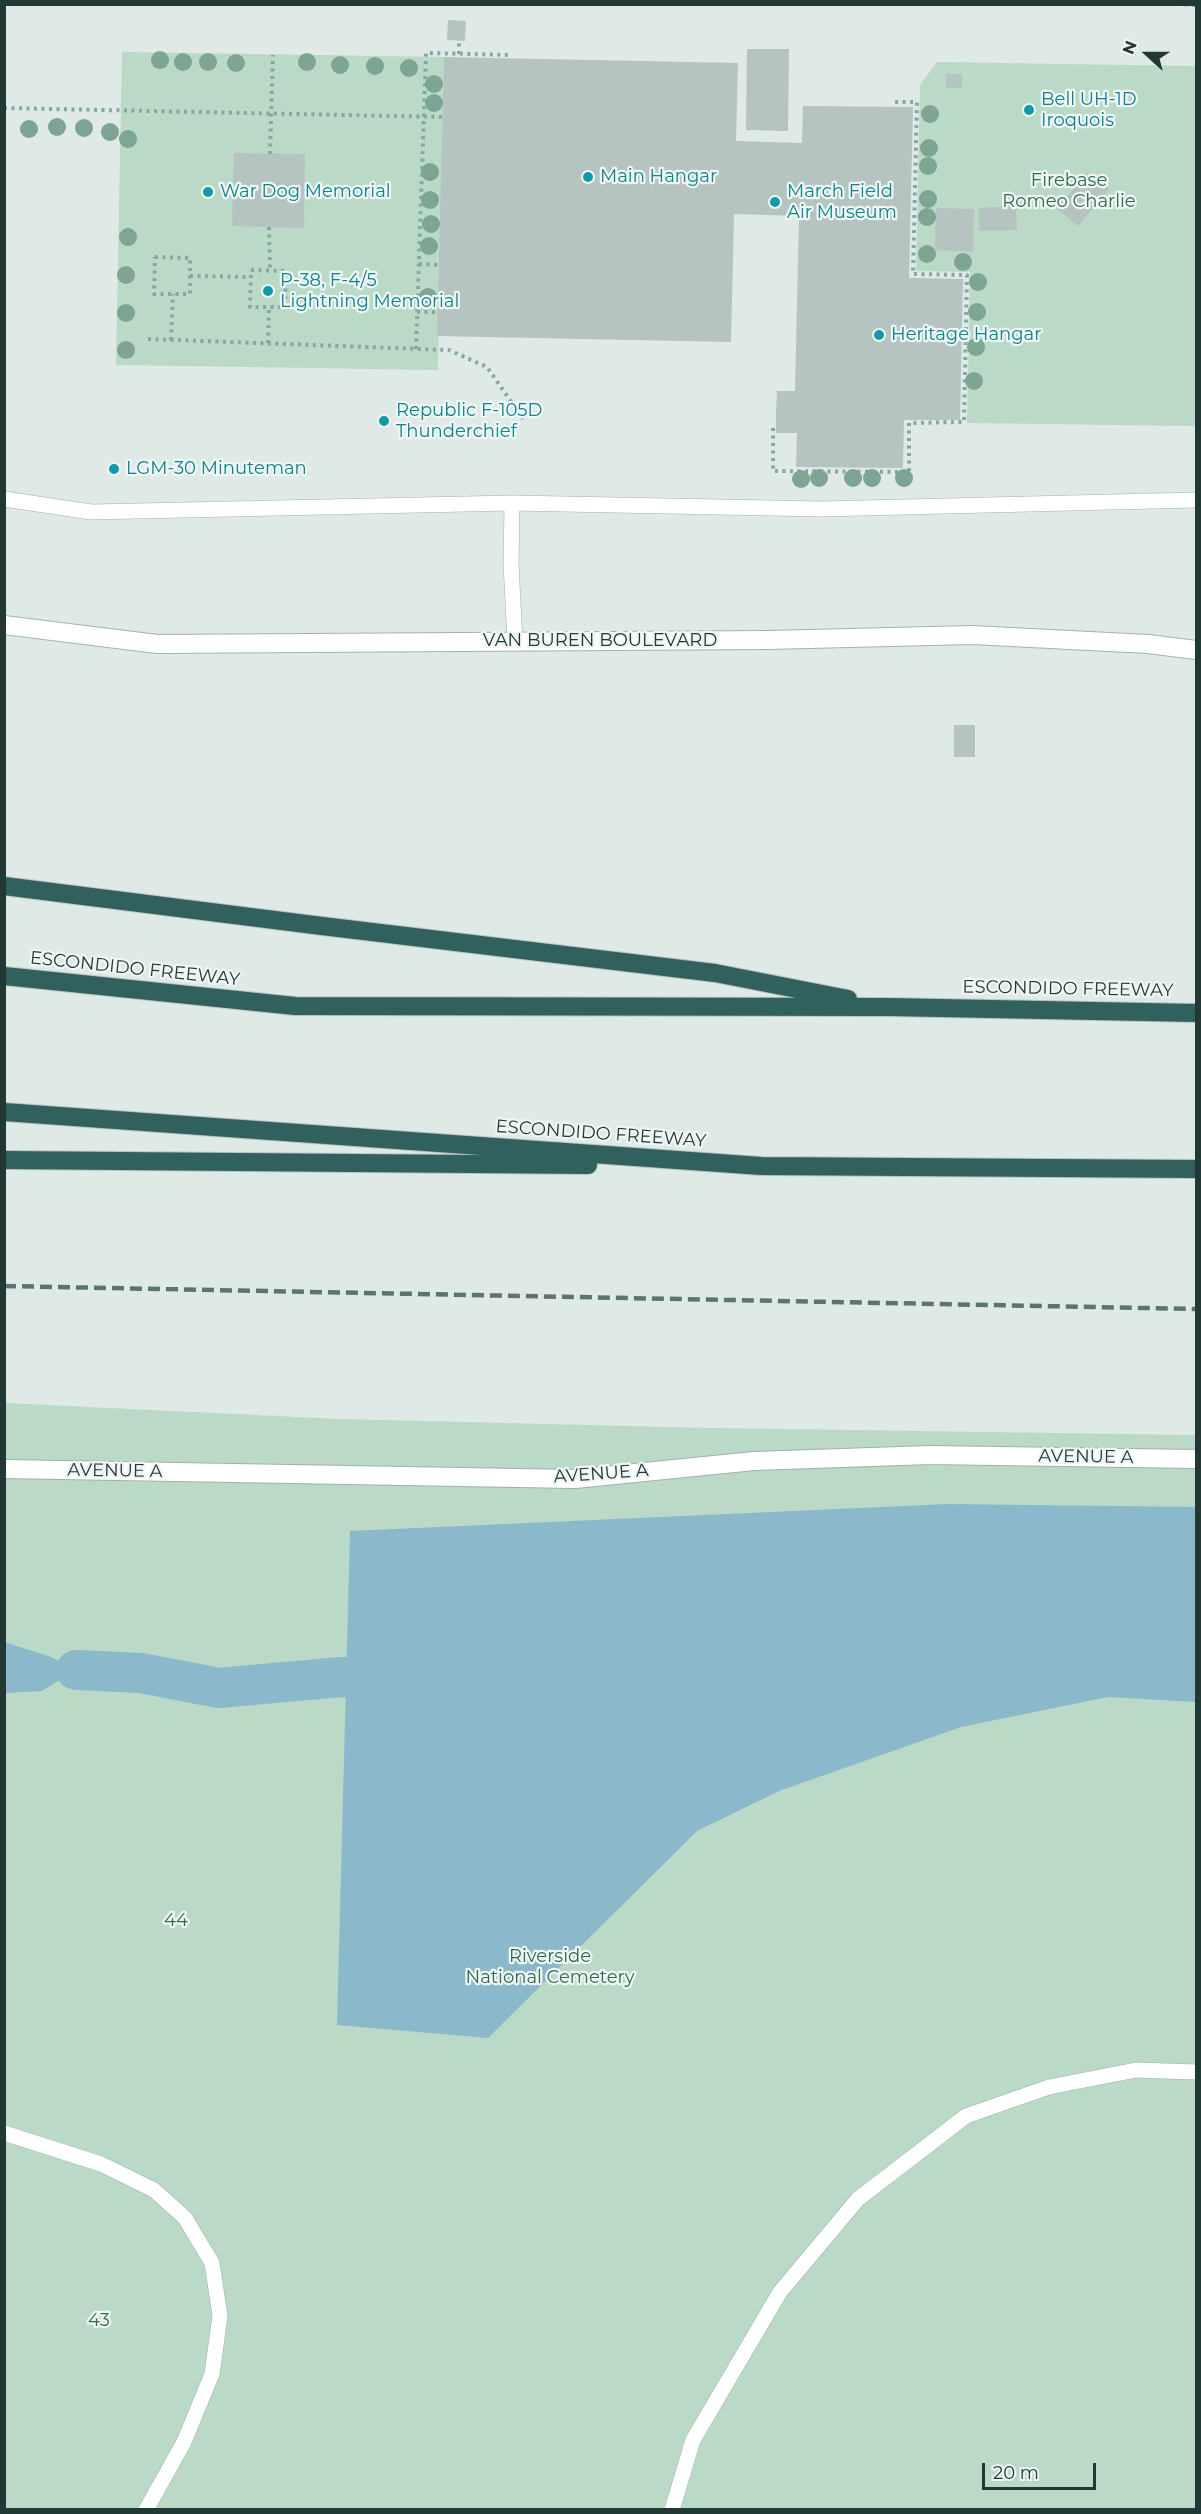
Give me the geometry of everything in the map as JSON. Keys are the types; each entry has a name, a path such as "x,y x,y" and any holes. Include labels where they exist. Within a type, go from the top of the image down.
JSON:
{"highway":[{"path":"4,886 715,972 888,1007"},
{"name":"ESCONDIDO FREEWAY","path":"4,976 295,1006 888,1007 1197,1013"},
{"name":"ESCONDIDO FREEWAY","path":"4,1112 761,1166 1197,1169"},
{"path":"4,1160 761,1166"}],"street":[{"name":"VAN BUREN BOULEVARD","path":"4,625 157,644 768,640 972,635 1148,644 1197,650"},
{"name":"AVENUE A","path":"4,1469 575,1479 754,1461 930,1455 1197,1459"}],"lane":[{"path":"4,499 91,512 512,502 821,508 1197,500"},
{"path":"512,502 511,564 515,642"},
{"path":"672,2510 693,2440 780,2292 858,2199 966,2116 1049,2087 1136,2070 1197,2072"},
{"path":"4,2133 101,2163 154,2190 185,2218 212,2263 220,2316 212,2374 184,2442 146,2510"}],"path":[{"path":"1177,4 1197,5"},
{"path":"459,40 459,54"},
{"path":"416,349 426,53 511,55"},
{"path":"270,154 273,55"},
{"path":"773,428 773,471 909,472 909,423 964,422 967,275 914,274 917,102 895,102"},
{"path":"4,108 443,117"},
{"path":"269,227 270,270"},
{"path":"155,257 190,258 190,276 190,294 154,294 155,257"},
{"path":"419,264 439,265"},
{"path":"251,270 286,271 285,307 250,307 250,277 251,270"},
{"path":"190,276 250,277"},
{"path":"171,340 173,294"},
{"path":"268,344 269,307"},
{"path":"417,312 438,312"},
{"path":"148,339 449,350 487,367 523,419"}],"green space":[{"path":"122,52 444,57 438,370 116,365"},
{"name":"Firebase Romeo Charlie","path":"937,62 1196,66 1196,426 967,423 970,272 916,271 920,85"},
{"name":"Riverside National Cemetery","path":"5,1403 340,1419 711,1428 1196,1435 1196,2509 5,2509"}],"water":[{"path":"948,1504 1196,1507 1196,1702 1108,1697 961,1727 779,1791 697,1831 488,2038 337,2025 350,1531"},
{"path":"4,1642 51,1657 76,1670 42,1691 5,1693"}],"building":[{"path":"448,20 466,21 465,41 447,40"},
{"path":"747,49 789,49 788,131 746,130"},
{"name":"Main Hangar","path":"444,57 738,63 736,141 802,143 803,106 913,107 909,278 963,279 960,420 904,420 903,468 796,467 797,433 776,433 776,411 777,391 795,391 799,216 734,214 731,342 437,336"},
{"path":"946,74 962,74 962,88 946,88"},
{"path":"234,153 305,154 304,228 232,226"},
{"path":"1088,172 1109,189 1078,226 1057,209"},
{"path":"1016,206 1017,230 979,231 979,208"},
{"path":"936,208 974,209 973,252 935,250"},
{"path":"954,725 975,725 975,757 954,757"}],"waterway":[{"path":"76,1670 141,1673 219,1688 341,1677 401,1678"}],"railway":[{"path":"4,1286 1196,1309"}],"place":[{"name":"Bell UH-1D Iroquois","path":"1029,110"},
{"name":"Main Hangar","path":"588,177"},
{"name":"War Dog Memorial","path":"208,192"},
{"name":"March Field Air Museum","path":"775,202"},
{"name":"P-38, F-4/5 Lightning Memorial","path":"268,291"},
{"name":"Heritage Hangar","path":"879,335"},
{"name":"Republic F-105D Thunderchief","path":"384,421"},
{"name":"LGM-30 Minuteman","path":"114,469"}],"park label":[{"name":"44","path":"176,1921"},
{"name":"43","path":"99,2321"}]}
